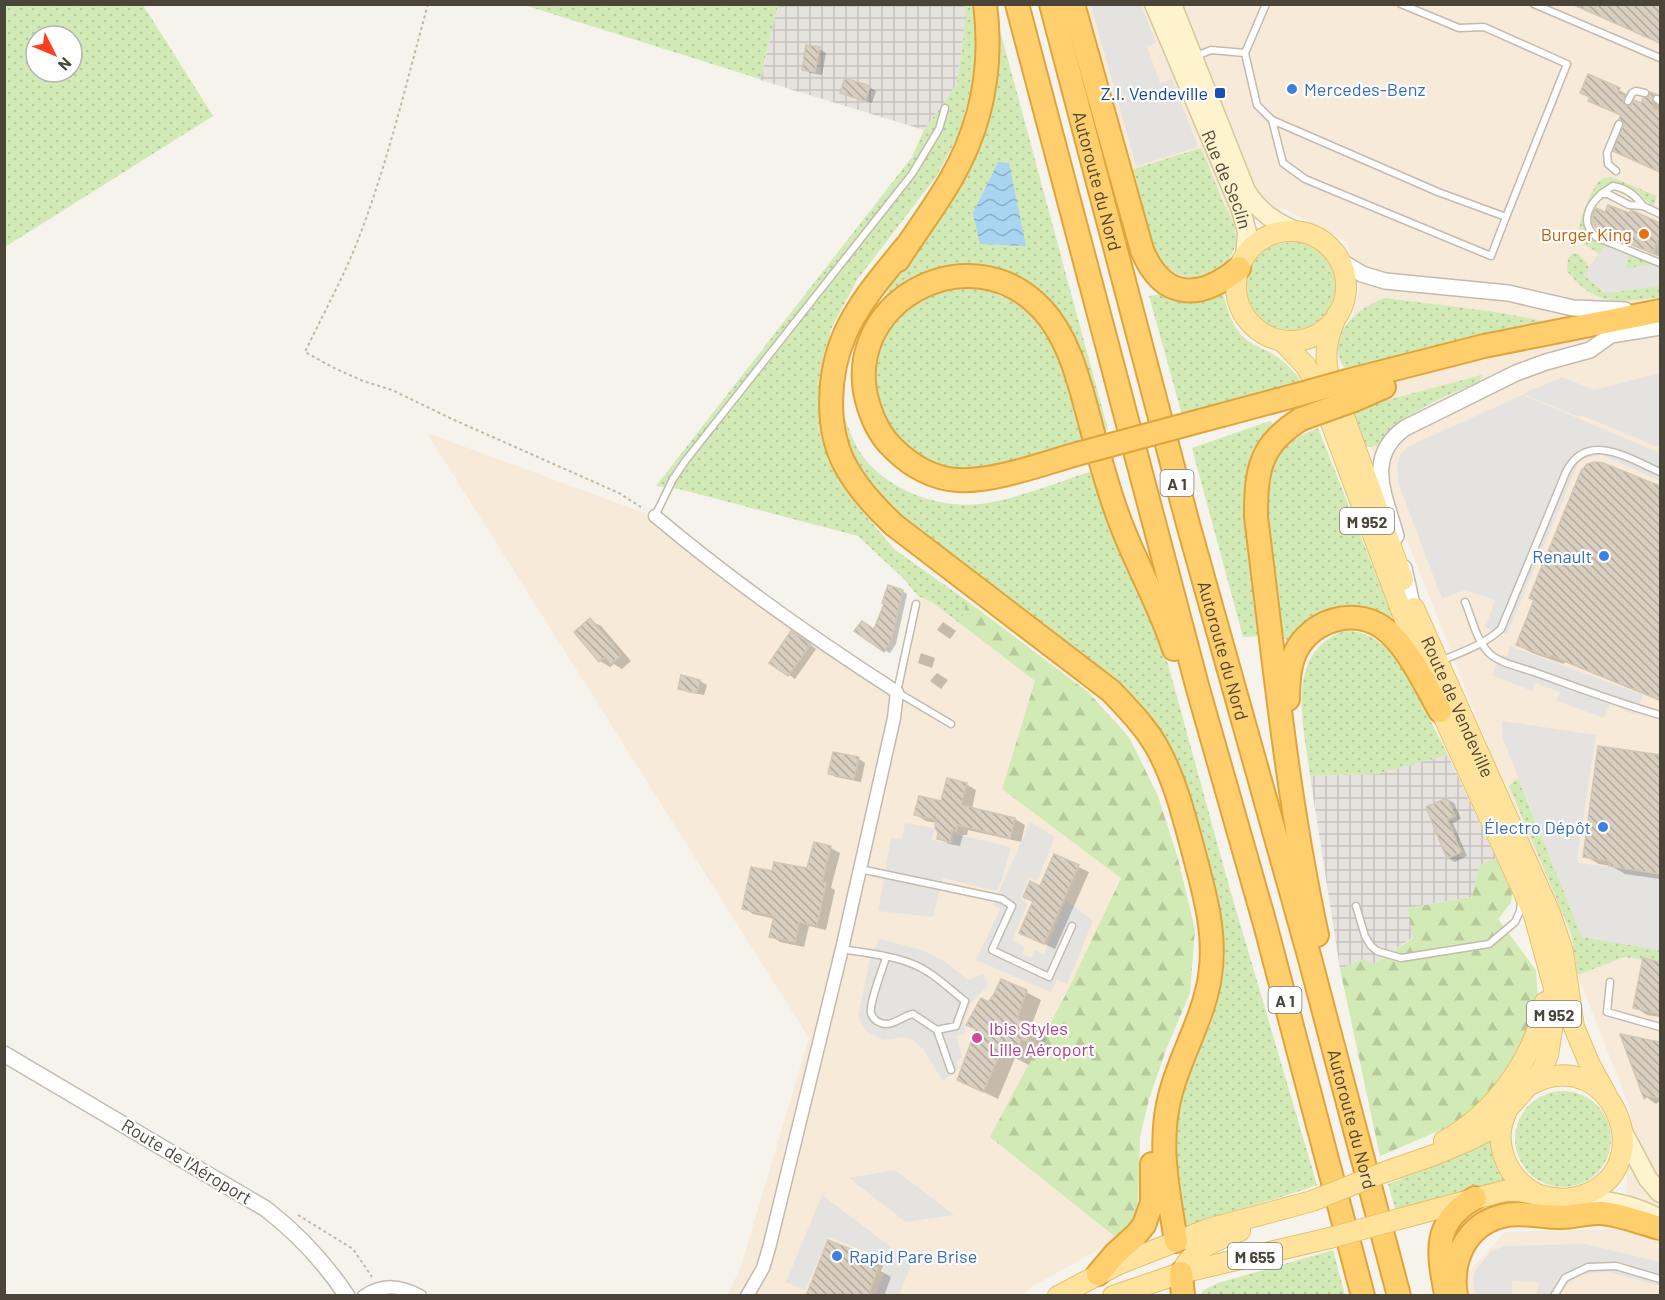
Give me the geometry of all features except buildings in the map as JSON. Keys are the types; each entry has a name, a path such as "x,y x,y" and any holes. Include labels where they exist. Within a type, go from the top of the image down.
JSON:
{"highway":[{"path":"984,4 987,62 976,121 951,178 881,286 865,318 853,354 850,374 853,404 862,429 878,453 901,474 918,484 937,490 962,494 988,492 1079,459"},
{"name":"Autoroute du Nord","path":"1017,4 1198,689 1262,915 1363,1296"},
{"name":"Autoroute du Nord","path":"1051,4 1188,524 1310,958 1399,1296"},
{"path":"1073,4 1148,265 1168,284 1189,291 1212,286 1222,281 1242,262"},
{"path":"905,248 869,292 845,334 838,352 832,390 833,420 844,463 855,482 880,512 909,538 1111,691 1146,730 1159,750 1179,798 1202,883 1212,956 1206,999 1171,1091 1163,1139 1176,1241"},
{"path":"1198,689 1182,678 1164,621 1117,514 1072,362 1059,332 1043,310 1022,292 999,280 959,275 933,281 893,307 876,328 866,358 864,378 866,397 875,422 895,451 910,463 938,476 965,480 1079,459 1223,420 1299,407 1484,346 1660,310"},
{"path":"1351,391 1384,387 1478,362 1611,335"},
{"path":"1299,407 1289,427 1270,445 1263,458 1256,485 1256,517 1285,753 1305,881 1318,938 1310,958"},
{"path":"1285,753 1291,736 1288,685 1290,669 1296,653 1311,633 1338,618 1354,617 1368,620 1383,628 1400,645 1440,711"},
{"path":"1098,1274 1144,1225 1149,1214 1153,1191 1152,1152 1163,1139"},
{"path":"1446,1296 1438,1254 1442,1234 1456,1210 1475,1198"},
{"path":"1456,1296 1454,1272 1463,1245 1477,1229 1490,1220 1502,1216 1530,1214 1563,1217 1603,1213 1660,1228"}],"main road":[{"name":"Rue de Seclin","path":"1154,4 1241,210 1247,232 1242,262"},
{"name":"Rue de Seclin","path":"1172,4 1246,191 1255,204 1268,216 1298,232"},
{"path":"1283,232 1298,232 1319,239 1330,248 1339,260 1346,288 1337,315 1323,331 1310,338 1295,341 1281,340 1260,332 1244,315 1237,294 1242,262 1255,245 1268,237 1283,232"},
{"name":"Route de Vendeville","path":"1337,315 1326,349 1328,372 1411,600 1437,663 1551,913 1563,952 1574,1027 1589,1063 1607,1096"},
{"name":"Route de Vendeville","path":"1281,340 1305,365 1316,383 1440,711 1522,886 1541,936"},
{"path":"1385,1172 1453,1136 1469,1124 1498,1095 1520,1067 1534,1040 1545,1002 1546,970 1541,936"},
{"name":"M 952","path":"1528,1087 1547,1060 1553,1023 1554,988 1541,936"},
{"path":"1660,1193 1648,1179 1623,1132 1618,1113 1607,1096 1592,1084 1564,1076 1545,1078 1520,1093 1508,1108 1501,1137 1504,1157 1513,1175 1528,1189 1537,1194 1558,1199 1607,1200 1622,1203 1660,1219"},
{"name":"M 655","path":"1058,1296 1098,1274 1208,1229 1311,1201 1434,1155 1481,1135 1497,1122 1508,1108"},
{"path":"1568,1199 1598,1188 1613,1173 1622,1154 1623,1132"},
{"name":"M 655","path":"1113,1296 1182,1285 1330,1238 1475,1198 1514,1190 1537,1194"},
{"path":"1182,1285 1185,1264 1200,1249 1311,1201"},
{"path":"1176,1241 1182,1285"}],"street":[{"path":"1339,260 1362,274 1385,281 1508,293 1552,304 1594,310 1660,310"},
{"path":"1411,600 1380,475 1382,457 1390,440 1405,428 1516,373 1590,350 1611,335 1660,327"},
{"path":"655,516 700,554 775,610 897,692 894,718 842,949 769,1248 763,1269 747,1296"},
{"name":"Route de l'Aéroport","path":"4,1054 266,1209 285,1224 314,1255 346,1296"},
{"path":"364,1296 393,1286 403,1287 420,1296"}],"lane":[{"path":"1266,4 1245,53 1257,105 1272,120 1438,192 1506,217"},
{"path":"1272,120 1283,163 1305,178 1491,256 1567,64 1484,27 1459,28 1401,4"},
{"path":"1534,4 1660,58"},
{"path":"1194,58 1211,50 1245,53"},
{"path":"1628,101 1632,93 1636,91 1645,93"},
{"path":"655,516 673,479 686,460 912,174 939,129 945,108"},
{"path":"1616,171 1608,164 1607,153 1618,124"},
{"path":"1643,206 1631,193 1621,187 1612,186 1596,199 1586,219 1589,231 1596,237 1660,262"},
{"path":"1601,194 1608,194 1629,205 1643,206 1659,212"},
{"path":"1437,663 1481,642 1501,629 1566,472 1576,457 1586,452 1602,449 1660,472"},
{"path":"1465,602 1481,642 1489,653 1500,660 1660,715"},
{"path":"916,604 897,692 951,724"},
{"path":"860,869 1002,899 1012,906 992,950 1049,977 1072,926"},
{"path":"1356,906 1365,936 1371,946 1377,951 1401,958 1489,944 1515,922 1520,911 1522,886"},
{"path":"842,949 903,961 927,971 964,1001 956,1026 937,1030"},
{"path":"886,957 872,1003 871,1013 875,1020 884,1024 895,1023 913,1014 937,1030 951,1070"},
{"path":"1610,982 1607,1012 1660,1027"},
{"path":"1554,1296 1565,1278 1588,1267 1616,1266 1660,1279"}],"path":[{"path":"428,4 364,225 347,266 305,352 332,367 363,381 392,390 619,494 655,516"}],"shaded area":[{"path":"778,5 964,5 966,18 957,84 924,130 760,80"},
{"path":"1087,5 1660,5 1660,1295 1467,1295 1464,1277 1505,1232 1624,1229 1631,1111 1360,420 1351,325 1360,285 1347,242 1285,209 1235,228 1200,149 1133,169"},
{"path":"1091,5 1141,5 1156,42 1147,47 1160,83 1172,79 1198,147 1136,166"},
{"path":"1604,246 1630,255 1625,269 1660,263 1660,286 1606,293 1584,275"},
{"path":"1660,373 1660,448 1523,394 1562,377 1594,390"},
{"path":"1523,395 1660,453 1660,481 1602,455 1585,458 1578,464 1507,634 1485,628 1495,600 1465,590 1442,599 1399,485 1397,466 1401,454 1409,446"},
{"path":"427,433 655,517 897,692 918,596 932,602 1035,681 1002,789 1121,877 1065,996 1063,1194 1118,1239 1021,1295 727,1295 740,1269 809,1038"},
{"path":"1510,646 1643,695 1636,715 1610,704 1604,718 1557,701 1560,692 1536,683 1532,691 1492,675 1501,655 1507,656"},
{"path":"1502,721 1596,735 1577,859 1579,863 1660,874 1660,950 1582,937 1503,739"},
{"path":"1448,755 1496,858 1480,865 1472,897 1407,908 1413,937 1374,964 1364,959 1340,969 1310,776 1377,774"},
{"path":"1030,822 1055,837 1037,881 1029,877 1020,899 1028,903 1012,940 1025,947 1022,954 1031,958 1035,950 1044,954 1066,900 1093,921 1067,984 1057,980 1051,992 976,960 1000,909 993,905"},
{"path":"905,823 934,828 932,840 952,844 954,834 1011,847 997,891 943,878 933,917 878,911 891,838 902,839"},
{"path":"880,939 922,950 944,961 968,980 983,974 988,985 971,1003 964,1021 965,1034 956,1036 962,1057 956,1062 959,1068 943,1081 923,1049 913,1040 905,1037 883,1040 866,1031 858,1017 870,959"},
{"path":"895,1170 954,1215 906,1222 849,1178"},
{"path":"822,1195 912,1263 899,1295 875,1295 885,1272 871,1254 829,1237 805,1290 786,1282"},
{"path":"1585,1244 1660,1262 1660,1286 1609,1272 1581,1275 1568,1283 1559,1295 1536,1295 1539,1282 1512,1281 1512,1295 1475,1296 1473,1281 1475,1271 1491,1251 1505,1246"}],"green space":[{"path":"5,4 143,5 213,116 5,247"},
{"path":"524,5 778,5 760,79"},
{"path":"964,5 971,5 976,25 973,80 960,132 936,177 857,280 831,329 818,399 828,461 857,505 894,549 966,600 962,625 932,602 918,596 904,579 858,536 679,489 656,486 912,157 924,130 957,84 966,18"},
{"path":"997,19 1108,430 1100,433 1083,367 986,268 870,324 898,271 940,210"},
{"path":"1201,148 1233,223 1235,244 1231,256 1223,267 1199,278 1186,277 1173,272 1162,261 1149,231 1133,169"},
{"path":"1611,177 1657,196 1653,207 1635,190 1618,183 1610,183 1594,194 1588,204 1584,224 1588,233 1596,240 1656,265 1625,269 1629,255 1605,246 1600,254 1579,241 1581,220 1591,194 1600,181"},
{"path":"1282,242 1300,242 1316,249 1328,261 1335,277 1335,295 1328,311 1316,323 1300,330 1282,330 1266,323 1254,311 1247,295 1247,277 1254,261 1266,249"},
{"path":"1573,253 1578,254 1587,263 1589,269 1584,275 1605,293 1660,286 1660,297 1620,301 1598,297 1577,283 1567,271 1568,258"},
{"path":"950,288 975,288 1003,296 1024,309 1041,325 1054,345 1063,367 1084,442 982,467 960,468 945,466 924,458 906,445 891,428 882,409 877,389 877,367 882,347 892,328 911,308 933,293"},
{"path":"1162,294 1192,302 1223,294 1232,320 1244,337 1280,359 1303,383 1182,415 1149,296"},
{"path":"1385,298 1496,312 1545,321 1347,371 1340,360 1337,348 1339,337 1345,327 1363,309"},
{"path":"1482,375 1480,381 1411,415 1387,434 1377,446 1366,447 1354,411 1368,405"},
{"path":"842,410 858,449 882,476 897,486 932,500 969,505 987,503 1027,493 1092,471 1168,664 1229,886 1317,1185 1185,1226 1176,1181 1177,1118 1189,1070 1211,1024 1223,978 1225,955 1220,910 1174,761 918,535 869,486 844,440"},
{"path":"1270,421 1277,427 1252,457 1246,483 1262,636 1243,637 1192,448"},
{"path":"1318,428 1393,618 1388,621 1372,610 1289,641 1282,638 1267,524 1266,496 1271,469 1277,456 1295,439"},
{"path":"966,600 1088,692 1129,737 1158,796 1178,859 1195,930 1190,993 1166,1050 1149,1099 1140,1137 1138,1212 1132,1225 1118,1239 990,1137 1065,996 1121,878 1002,789 1035,681 962,625"},
{"path":"1344,631 1361,633 1375,639 1400,662 1448,755 1377,774 1310,776 1302,714 1305,673 1312,656 1325,641"},
{"path":"1518,778 1582,937 1660,950 1660,962 1624,957 1578,975 1571,933 1509,786"},
{"path":"1496,858 1512,893 1511,903 1498,919 1536,970 1538,1002 1524,1049 1490,1096 1459,1122 1380,1156 1340,969 1364,959 1374,964 1413,938 1407,908 1472,897 1480,865"},
{"path":"1563,1091 1581,1094 1597,1105 1608,1121 1611,1139 1608,1157 1597,1173 1581,1184 1563,1187 1545,1184 1529,1173 1518,1157 1515,1139 1518,1121 1529,1105 1545,1094"},
{"path":"1492,1137 1494,1157 1506,1183 1396,1212 1388,1184 1437,1164"},
{"path":"1333,1250 1345,1295 1200,1295 1204,1290 1218,1283"}],"water":[{"path":"998,162 1009,163 1026,246 980,244 973,213"}],"place":[{"name":"Mercedes-Benz","path":"1292,89"},
{"name":"Z.I. Vendeville","path":"1220,93"},
{"name":"Burger King","path":"1644,234"},
{"name":"Renault","path":"1604,556"},
{"name":"Électro Dépôt","path":"1603,827"},
{"name":"Ibis Styles Lille Aéroport","path":"977,1038"},
{"name":"Rapid Pare Brise","path":"837,1256"}]}
